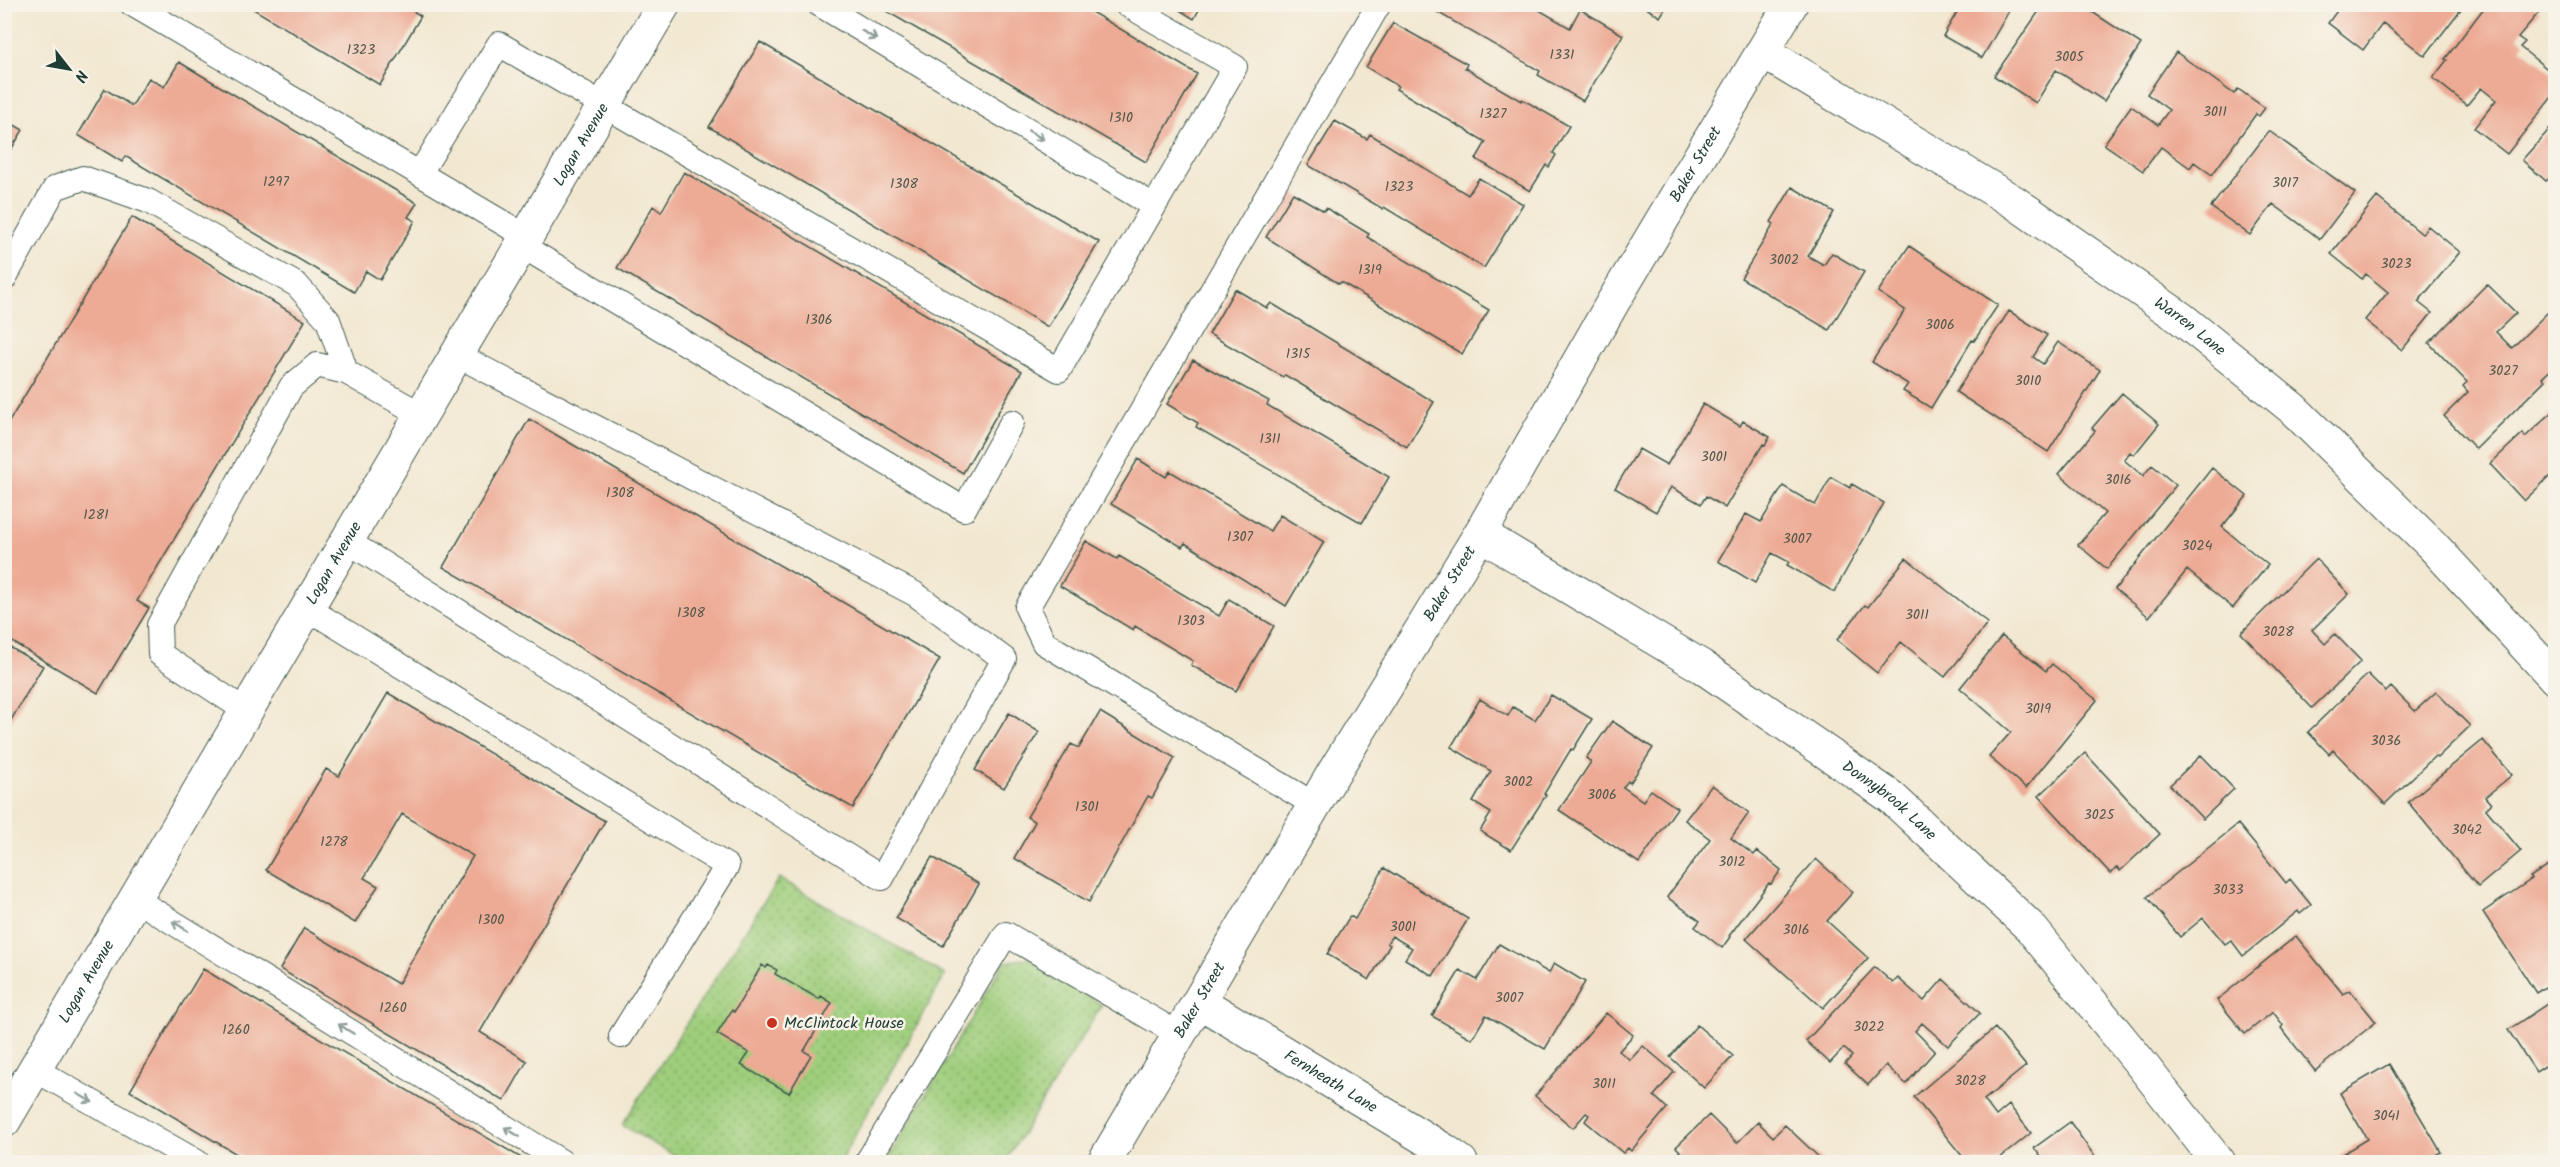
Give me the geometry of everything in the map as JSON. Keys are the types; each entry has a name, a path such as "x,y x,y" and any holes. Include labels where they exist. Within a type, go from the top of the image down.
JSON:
{"street":[{"name":"Logan Avenue","path":"6,1117 664,4"},
{"name":"Baker Street","path":"1104,1162 1315,806 1480,534 1613,302 1791,4"},
{"name":"Warren Lane","path":"1763,52 2014,201 2182,319 2292,408 2433,546 2556,679"},
{"name":"Donnybrook Lane","path":"1480,534 1701,666 1891,797 2030,927 2218,1162"},
{"name":"Fernheath Lane","path":"1200,1002 1461,1162"}],"lane":[{"path":"132,4 420,173 525,241 964,509 1012,422"},
{"path":"819,4 1154,206"},
{"path":"420,173 499,44 1059,370 1235,67 1126,4"},
{"path":"1315,806 1044,643 1028,608 1379,4"},
{"path":"4,279 55,188 83,178 148,201 297,285 328,320 346,372"},
{"path":"347,541 882,878 1004,659 915,594 457,355"},
{"path":"246,711 160,654 159,625 291,387 317,365 346,372 422,415"},
{"path":"307,608 727,866 621,1036"},
{"path":"135,898 562,1162"},
{"path":"867,1162 1006,933 1180,1035"},
{"path":"34,1069 197,1162"}],"green space":[{"path":"779,878 945,975 840,1162 685,1162 622,1125"},
{"path":"1029,958 1102,1005 1005,1162 886,1162 1004,962"}],"building":[{"path":"245,4 402,4 421,16 380,85"},
{"path":"874,4 1078,4 1197,74 1146,162"},
{"path":"1170,4 1202,4 1194,19"},
{"path":"1423,4 1529,4 1570,28 1580,9 1623,35 1583,101 1538,75 1540,71"},
{"path":"1640,4 1668,4 1660,17"},
{"path":"1955,4 2013,4 1982,58 1943,36 1960,7"},
{"path":"2044,4 2080,4 2141,44 2104,101 2056,70 2036,103 1994,76"},
{"path":"2342,4 2465,4 2425,56 2383,23 2363,50 2328,23"},
{"path":"2487,4 2532,4 2540,11 2518,37 2525,42 2520,47 2556,76 2556,92 2507,154 2474,128 2496,100 2481,88 2467,105 2433,78"},
{"path":"1393,23 1467,64 1465,68 1521,101 1522,99 1569,126 1553,153 1556,155 1549,167 1546,165 1530,191 1476,159 1486,142 1396,89 1398,86 1366,67"},
{"path":"760,42 1099,242 1048,327 709,127"},
{"path":"2176,52 2234,94 2238,89 2265,108 2259,116 2256,114 2212,175 2194,162 2190,168 2161,147 2143,171 2104,144 2131,106 2158,125 2169,110 2147,94"},
{"path":"179,62 417,203 408,217 415,221 380,280 366,271 354,292 125,156 122,162 78,135 105,89 132,106 149,78 164,87"},
{"path":"4,119 23,130 4,161"},
{"path":"1335,121 1367,139 1370,134 1468,195 1479,178 1523,204 1484,268 1384,207 1383,209 1308,165"},
{"path":"2556,122 2556,183 2550,178 2546,181 2522,160"},
{"path":"2269,131 2355,193 2320,239 2273,204 2250,235 2211,207"},
{"path":"684,172 1022,371 963,473 617,268 653,206 661,212"},
{"path":"1792,187 1834,212 1808,256 1824,265 1832,253 1864,272 1829,330 1741,278 1774,224 1771,222"},
{"path":"1293,193 1324,211 1326,208 1369,234 1367,237 1489,310 1462,354 1341,282 1339,284 1266,237"},
{"path":"2377,197 2422,234 2428,226 2460,252 2418,302 2432,313 2402,350 2365,320 2388,292 2366,274 2362,279 2331,254"},
{"path":"132,217 305,321 137,601 149,608 98,693 4,637 4,430"},
{"path":"1909,246 1998,305 1974,341 1972,340 1931,408 1903,391 1908,384 1872,362 1905,310 1878,292"},
{"path":"2487,284 2516,313 2496,332 2512,348 2548,312 2556,320 2556,365 2542,378 2545,380 2476,449 2444,416 2468,392 2463,386 2467,382 2429,343"},
{"path":"1235,289 1267,308 1271,303 1434,402 1407,447 1285,375 1283,377 1209,334"},
{"path":"2009,311 2047,335 2033,357 2043,364 2058,342 2100,370 2048,452 1956,392"},
{"path":"1193,360 1269,401 1267,405 1389,477 1362,523 1196,427 1198,423 1167,404"},
{"path":"2122,393 2159,424 2134,455 2130,452 2124,460 2143,476 2152,465 2176,485 2107,569 2078,545 2105,513 2059,474 2095,431 2092,428"},
{"path":"1703,404 1740,426 1743,421 1770,437 1765,445 1763,444 1725,508 1706,496 1701,504 1671,487 1656,512 1615,488 1639,449 1667,465"},
{"path":"2556,409 2556,482 2550,476 2524,501 2490,464 2523,433 2525,437"},
{"path":"529,419 940,659 853,808 443,567"},
{"path":"1138,459 1166,477 1170,471 1270,531 1280,515 1324,542 1286,606 1185,543 1182,547 1111,504"},
{"path":"2212,468 2247,496 2222,527 2268,565 2233,608 2187,570 2149,617 2115,589"},
{"path":"1831,477 1850,488 1852,484 1884,503 1834,592 1787,565 1789,562 1772,553 1755,583 1718,561 1746,514 1761,522 1783,486 1815,505"},
{"path":"1086,541 1117,559 1119,556 1219,616 1229,599 1274,626 1236,691 1191,665 1193,661 1135,626 1133,630 1060,586"},
{"path":"1906,558 1988,623 1945,677 1901,642 1877,673 1837,640 1865,605 1868,607"},
{"path":"2316,559 2349,594 2312,630 2325,644 2335,634 2361,661 2312,708 2241,633"},
{"path":"2002,636 2046,671 2052,664 2097,700 2026,788 1989,757 2011,732 1960,688"},
{"path":"4,644 43,666 4,732"},
{"path":"2368,674 2386,692 2391,687 2415,711 2436,692 2470,726 2385,804 2333,750 2329,754 2308,732"},
{"path":"388,693 605,821 480,1032 527,1061 504,1101 280,969 304,928 398,984 473,856 402,814 364,878 378,886 355,923 266,870 326,769 339,776"},
{"path":"1551,695 1592,719 1573,750 1571,749 1544,794 1546,795 1511,850 1480,831 1491,813 1473,802 1491,771 1451,747 1480,699 1508,716 1513,707 1535,720"},
{"path":"1100,712 1175,758 1152,798 1148,796 1089,902 1014,858 1035,822 1027,817 1071,744 1079,748"},
{"path":"1009,713 1039,732 1004,788 975,770"},
{"path":"1612,721 1653,748 1630,783 1628,781 1623,787 1643,801 1651,790 1677,808 1639,863 1559,810 1591,762 1586,758"},
{"path":"2483,740 2512,775 2485,797 2491,804 2486,809 2521,851 2478,887 2408,802"},
{"path":"2085,753 2160,834 2120,871 2117,867 2111,874 2039,796"},
{"path":"2201,755 2234,789 2203,819 2170,785"},
{"path":"1712,785 1749,813 1731,838 1754,855 1757,851 1781,870 1722,948 1695,927 1700,921 1667,897 1710,839 1685,820"},
{"path":"2238,824 2286,883 2290,879 2311,905 2300,914 2298,911 2243,956 2231,940 2225,944 2203,918 2180,937 2147,897"},
{"path":"932,857 979,884 943,946 896,918"},
{"path":"1816,859 1853,892 1827,921 1868,958 1823,1008 1746,939"},
{"path":"2556,860 2556,914 2552,917 2556,922 2556,980 2536,993 2483,912"},
{"path":"1384,868 1468,919 1433,976 1405,959 1412,948 1392,936 1387,943 1390,945 1369,980 1327,954 1350,916 1355,919"},
{"path":"2296,936 2343,994 2350,990 2376,1022 2315,1071 2281,1028 2283,1025 2273,1012 2245,1034 2217,1000"},
{"path":"1499,944 1549,973 1554,963 1585,982 1545,1049 1486,1015 1472,1039 1432,1016 1460,970 1477,980"},
{"name":"McClintock House","path":"762,965 766,968 768,965 777,970 775,974 819,999 821,996 832,1003 804,1051 811,1055 789,1093 741,1065 749,1053 717,1034 732,1010 734,1012"},
{"path":"1875,967 1893,983 1898,978 1924,1001 1943,979 1980,1013 1948,1046 1922,1023 1915,1031 1935,1051 1906,1084 1886,1065 1868,1085 1845,1064 1852,1056 1844,1048 1830,1063 1806,1041"},
{"path":"203,969 528,1162 250,1162 130,1091"},
{"path":"2556,998 2556,1059 2536,1072 2508,1030"},
{"path":"1606,1013 1633,1035 1619,1051 1630,1060 1643,1046 1674,1072 1654,1096 1667,1108 1631,1151 1628,1148 1623,1153 1585,1121 1589,1115 1586,1113 1573,1128 1535,1096"},
{"path":"1697,1025 1733,1056 1704,1088 1670,1057"},
{"path":"1995,1028 2026,1066 1984,1100 1996,1116 2009,1105 2031,1133 1995,1162 1967,1162 1914,1097"},
{"path":"2389,1064 2441,1152 2424,1162 2336,1162 2334,1159 2367,1139 2340,1093"},
{"path":"1709,1115 1737,1143 1758,1122 1773,1137 1785,1125 1824,1162 1668,1162 1680,1151 1676,1147"},
{"path":"2070,1122 2098,1161 2045,1162 2034,1148"}],"place":[{"name":"McClintock House","path":"772,1023"}]}
